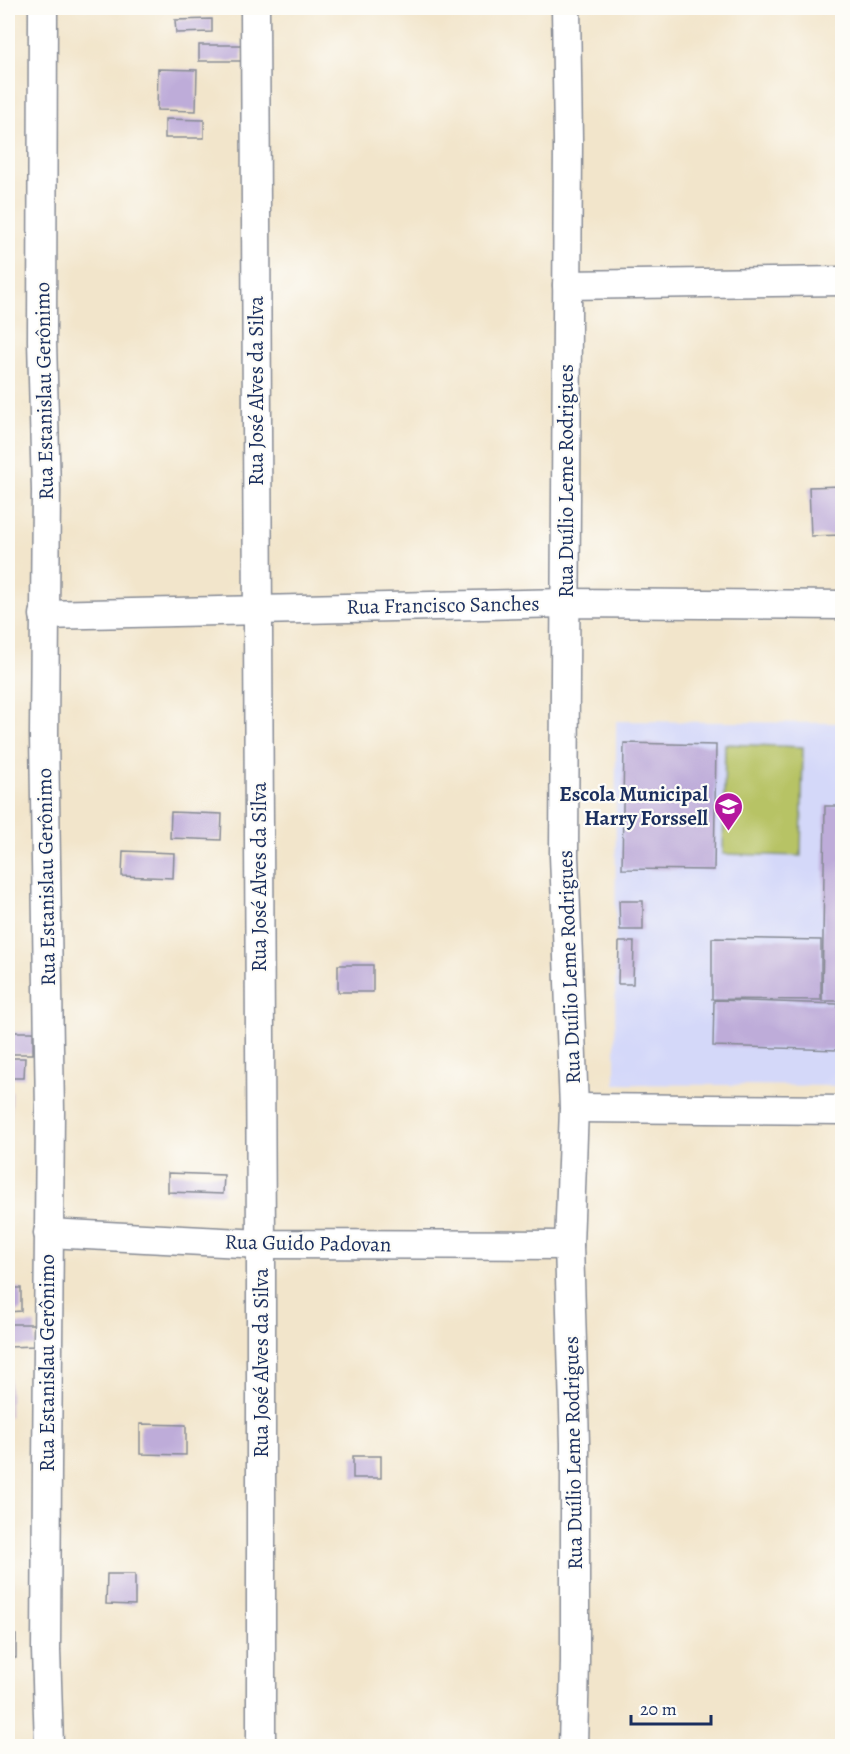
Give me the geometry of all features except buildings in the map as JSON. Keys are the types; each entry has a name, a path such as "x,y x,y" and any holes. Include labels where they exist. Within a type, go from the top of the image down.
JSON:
{"street":[{"name":"Rua Estanislau Gerônimo","path":"43,8 42,341 46,491 44,615 50,1112 46,1650 49,1746"},
{"name":"Rua José Alves da Silva","path":"255,8 261,1746"},
{"name":"Rua Duílio Leme Rodrigues","path":"566,8 564,856 574,1108 569,1245 575,1443 573,1746"},
{"path":"567,285 843,281"},
{"name":"Rua Francisco Sanches","path":"44,615 566,603 843,605"},
{"path":"574,1108 843,1110"},
{"name":"Rua Guido Padovan","path":"48,1233 261,1244 569,1245"}],"shaded area":[{"name":"Escola Municipal Harry Forssell","path":"616,721 842,723 842,1086 615,1084"}],"green space":[{"path":"725,744 803,747 801,856 723,854"}],"place":[{"name":"Escola Municipal Harry Forssell","path":"729,832"}]}
